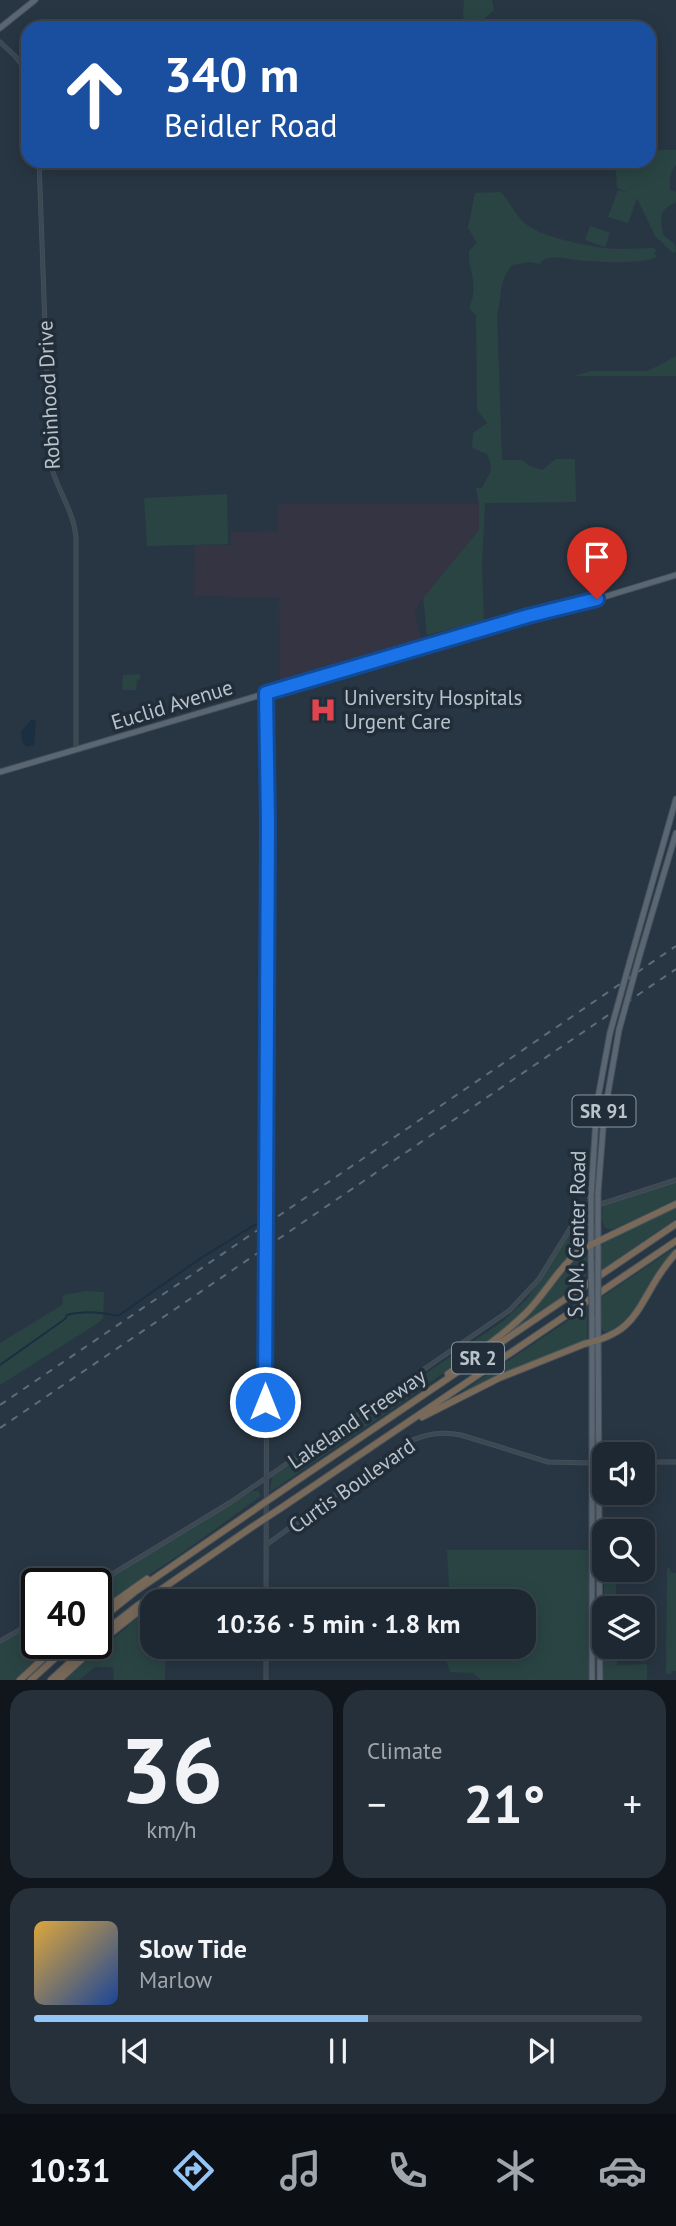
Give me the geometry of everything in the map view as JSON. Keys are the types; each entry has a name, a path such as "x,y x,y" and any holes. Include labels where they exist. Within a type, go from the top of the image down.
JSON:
{"highway":[{"path":"365,1436 381,1421 505,1332 527,1312 570,1258 598,1240 676,1204"},
{"name":"Lakeland Freeway","path":"112,1610 251,1512 676,1224"},
{"name":"Lakeland Freeway","path":"112,1626 252,1527 676,1241"},
{"path":"386,1437 499,1378 618,1331 641,1307 657,1278 676,1253"},
{"path":"112,1604 167,1565 194,1552"},
{"path":"166,1589 178,1578"},
{"path":"59,1680 140,1610"},
{"path":"20,1680 43,1659"},
{"path":"31,1680 54,1659"},
{"path":"51,1680 74,1659"}],"main road":[{"path":"0,28 35,0"},
{"name":"Euclid Avenue","path":"0,772 676,575"},
{"name":"S.O.M. Center Road","path":"597,1442 590,1224 597,1103 610,1033 676,799"},
{"name":"S.O.M. Center Road","path":"595,1342 598,1316 598,1193 604,1116 619,1030 676,833"},
{"name":"S.O.M. Center Road","path":"592,1680 597,1505"},
{"name":"S.O.M. Center Road","path":"598,1505 600,1680"}],"street":[{"path":"0,42 21,65"},
{"name":"Robinhood Drive","path":"39,168 50,462 57,486 70,509 76,538 76,751"},
{"path":"266,693 266,1589"},
{"path":"112,1574 265,1479 510,1310 539,1279 571,1227 589,1211 608,1201 676,1180"},
{"name":"Curtis Boulevard","path":"266,1545 408,1442 433,1433 461,1435 548,1462 592,1463"},
{"path":"655,1462 676,1462"},
{"path":"0,1641 21,1629"},
{"path":"266,1659 266,1680"}],"shaded area":[{"path":"278,504 479,504 479,530 414,612 421,640 280,681 279,598 194,596 195,545 231,545 231,532 278,531"},
{"path":"32,719 36,721 34,745 28,747 23,744 21,732"}],"green space":[{"path":"464,0 492,0 494,10 484,21 467,21 463,17"},
{"path":"656,150 676,150 676,165 671,173 670,190 676,192 676,202 666,208 661,219 663,235 675,244 676,252 673,253 655,236 637,198 628,223 608,217 618,190 629,193 617,188 616,168 656,168"},
{"path":"500,192 523,221 542,233 604,248 653,248 657,250 654,253 657,257 618,262 551,258 539,264 530,262 512,265 507,272 502,284 497,315 502,460 522,460 542,470 556,459 575,459 576,502 485,503 482,565 484,621 427,635 423,598 479,530 476,488 482,488 491,469 487,454 472,448 473,433 487,423 477,410 476,315 469,308 474,285 469,251 477,243 468,228 475,193"},
{"path":"590,226 610,233 605,247 585,240"},
{"path":"676,356 676,376 575,376 590,371 648,371"},
{"path":"227,494 228,544 147,546 144,498"},
{"path":"140,674 136,690 122,690 123,675"},
{"path":"676,1182 676,1200 612,1230 604,1227 603,1206"},
{"path":"676,1207 676,1219 601,1270 601,1248 604,1242"},
{"path":"586,1217 584,1243 527,1309 492,1338 407,1399 270,1492 272,1477 502,1322 527,1299 574,1227"},
{"path":"676,1247 629,1320 604,1332 601,1326 602,1297"},
{"path":"587,1254 586,1280 518,1327 516,1325 568,1262"},
{"path":"87,1291 104,1292 103,1318 0,1385 0,1343 62,1305 63,1295"},
{"path":"587,1308 587,1340 463,1391"},
{"path":"252,1491 258,1491 261,1496 112,1599 112,1577"},
{"path":"447,1550 588,1550 588,1680 481,1680 473,1673 450,1672 447,1659 536,1659 536,1589 449,1589"},
{"path":"667,1568 676,1573 676,1671 671,1671 672,1674 666,1674"},
{"path":"604,1582 616,1582 616,1596 604,1596"},
{"path":"140,1616 140,1659 166,1659 165,1680 114,1680 113,1667 95,1667 79,1680 64,1680 89,1659 112,1659 112,1640"},
{"path":"21,1632 21,1659 38,1659 15,1680 0,1680 0,1644"},
{"path":"604,1659 617,1659 617,1665 647,1664 647,1680 604,1680"}],"waterway":[{"path":"0,1365 67,1315 92,1312 118,1316 201,1258 261,1221"}],"railway":[{"path":"0,1405 676,946"},
{"path":"0,1428 676,969"}],"place":[{"name":"University Hospitals Urgent Care","path":"323,710"}],"route":[{"path":"265,1402 268,824 266,693 528,616 597,599"}]}
